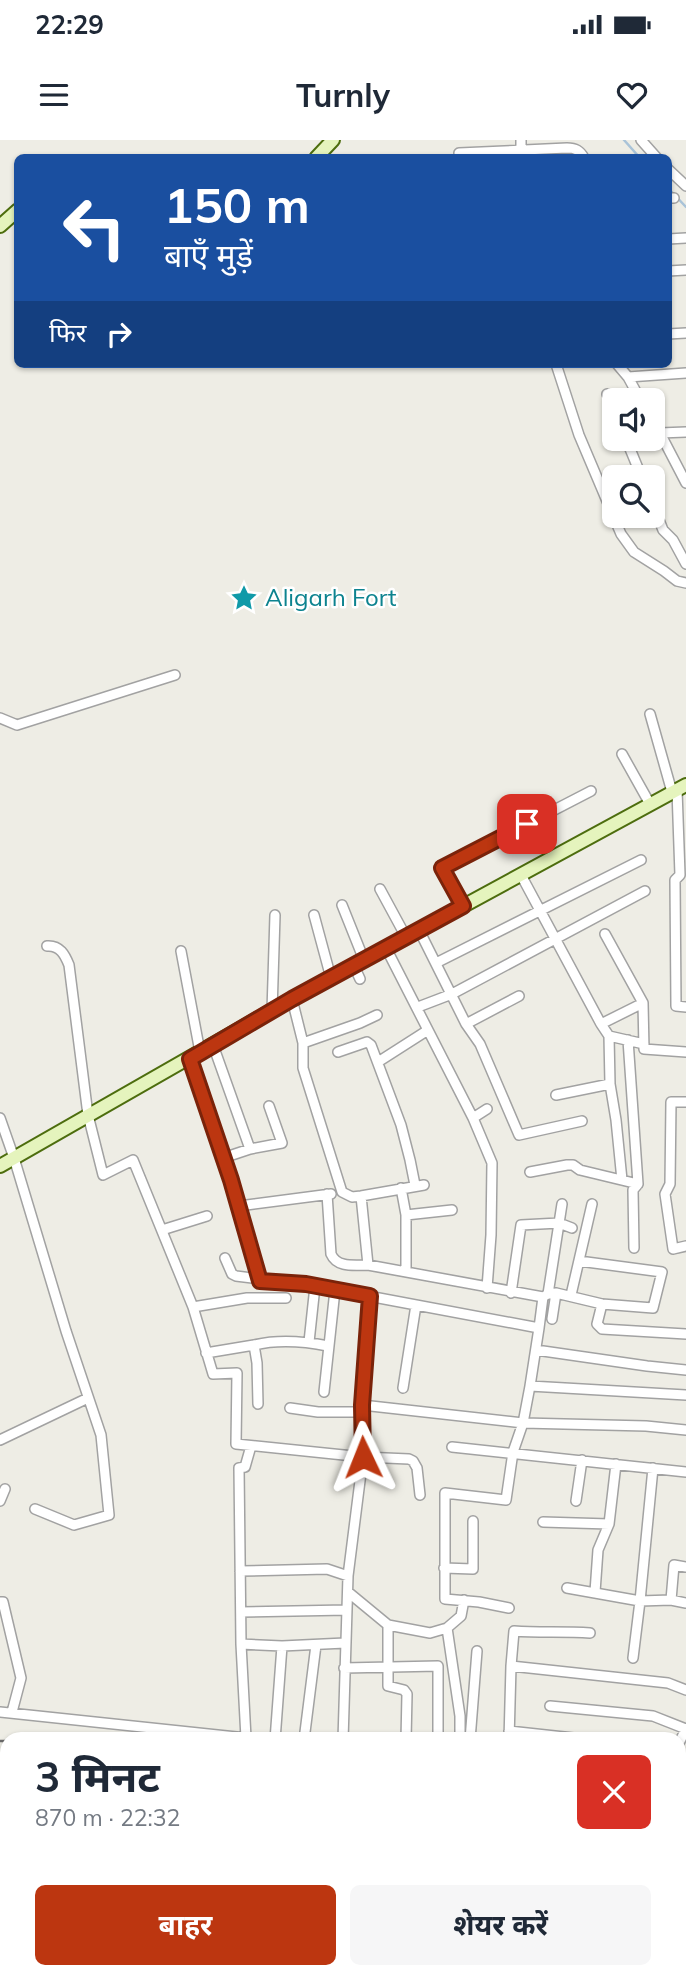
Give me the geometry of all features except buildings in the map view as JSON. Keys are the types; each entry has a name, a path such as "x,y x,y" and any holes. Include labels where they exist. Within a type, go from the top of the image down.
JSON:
{"main road":[{"path":"320,154 333,140"},
{"path":"0,226 14,214"},
{"path":"0,1166 292,999 679,789"}],"street":[{"path":"641,140 653,154"},
{"path":"470,154 575,148 582,154"},
{"path":"672,173 686,186"},
{"path":"557,368 579,435 621,534 634,552 677,581 686,583"},
{"path":"620,368 634,388"},
{"path":"628,377 686,373"},
{"path":"665,433 686,432"},
{"path":"665,443 686,483"},
{"path":"662,528 673,540 686,564"},
{"path":"0,718 17,725 175,675"},
{"path":"650,714 679,789 683,875 675,880 676,1006 686,1007"},
{"path":"622,754 650,804"},
{"path":"463,906 442,868 591,790"},
{"path":"436,963 641,860"},
{"path":"521,875 609,1036 610,1084 622,1180"},
{"path":"380,889 406,937"},
{"path":"418,1007 452,994 645,891"},
{"path":"342,905 359,963 360,979"},
{"path":"272,1011 275,915"},
{"path":"314,915 331,978"},
{"path":"419,930 466,1024 480,1044 519,1135 582,1121"},
{"path":"605,934 643,1003 644,1049 686,1052"},
{"path":"47,946 60,950 69,965 88,1115 103,1175 133,1160 193,1307 213,1374 237,1373 236,1444 409,1459 417,1468 420,1494"},
{"path":"386,948 473,1118 492,1163 487,1288"},
{"path":"181,951 195,1055 260,1281"},
{"path":"466,1024 519,996"},
{"path":"292,999 303,1043 303,1068 342,1192"},
{"path":"601,1024 643,1003"},
{"path":"303,1043 377,1015"},
{"path":"378,1062 428,1030"},
{"path":"609,1036 644,1044"},
{"path":"628,1040 638,1184 633,1190 634,1248"},
{"path":"239,1206 342,1192 352,1197 361,1196 419,1185 371,1045 367,1042 338,1052"},
{"path":"213,1045 250,1149"},
{"path":"556,1095 610,1084"},
{"path":"686,1102 671,1102 670,1184 665,1194 673,1249 686,1246"},
{"path":"223,1157 282,1143 269,1105"},
{"path":"473,1118 487,1109"},
{"path":"0,1118 100,1435 109,1515 74,1525 35,1510"},
{"path":"530,1172 573,1165 580,1170 638,1184"},
{"path":"401,1188 406,1215 406,1272"},
{"path":"327,1194 331,1254 333,1259 342,1264 368,1265 511,1293 571,1295 602,1304 653,1308 662,1272 579,1261"},
{"path":"361,1196 368,1265"},
{"path":"509,1608 444,1599 445,1493 506,1500 513,1452 523,1423 539,1328 549,1295 562,1204"},
{"path":"571,1295 592,1204"},
{"path":"406,1215 452,1210"},
{"path":"162,1230 207,1216"},
{"path":"511,1293 521,1225 559,1223 572,1228"},
{"path":"225,1258 232,1274 260,1281 315,1286 539,1328"},
{"path":"309,1342 315,1286"},
{"path":"324,1392 335,1290"},
{"path":"549,1295 552,1319"},
{"path":"343,1732 348,1576 363,1457 362,1408 370,1296"},
{"path":"193,1307 247,1298 286,1298"},
{"path":"602,1304 597,1324 601,1329 686,1334"},
{"path":"403,1388 416,1305"},
{"path":"206,1353 277,1341 309,1342 328,1346"},
{"path":"254,1345 258,1405"},
{"path":"536,1350 686,1370"},
{"path":"530,1386 686,1395"},
{"path":"0,1440 88,1398"},
{"path":"290,1408 318,1412 362,1408 523,1423 646,1426 686,1430"},
{"path":"246,1732 241,1644 239,1468 245,1467 251,1447"},
{"path":"452,1447 686,1472"},
{"path":"576,1501 582,1460"},
{"path":"595,1592 598,1550 609,1524 616,1464"},
{"path":"633,1658 653,1468"},
{"path":"0,1502 5,1489"},
{"path":"444,1568 473,1569 473,1521"},
{"path":"543,1522 609,1524"},
{"path":"671,1600 674,1565 686,1567"},
{"path":"240,1571 327,1569 348,1576"},
{"path":"567,1588 640,1601 671,1600 686,1603"},
{"path":"348,1591 388,1625 430,1633 447,1628 461,1616 464,1600"},
{"path":"0,1602 4,1602 21,1678 12,1712"},
{"path":"241,1612 347,1610"},
{"path":"388,1625 388,1686 404,1690 407,1694 406,1732"},
{"path":"447,1628 460,1732"},
{"path":"509,1732 514,1631 590,1633"},
{"path":"241,1644 282,1646 345,1643"},
{"path":"305,1732 316,1644"},
{"path":"276,1732 282,1646"},
{"path":"471,1732 477,1651"},
{"path":"344,1668 438,1666 438,1732"},
{"path":"511,1666 668,1683 686,1690"},
{"path":"550,1706 653,1716 686,1729"},
{"path":"0,1712 192,1732"}],"waterway":[{"path":"624,140 636,154"},
{"path":"672,192 686,207"}],"place":[{"name":"Aligarh Fort","path":"244,598"}],"route":[{"path":"363,1457 362,1405 370,1296 306,1284 260,1281 231,1180 190,1059 292,999 463,906 442,868 527,824"}]}
